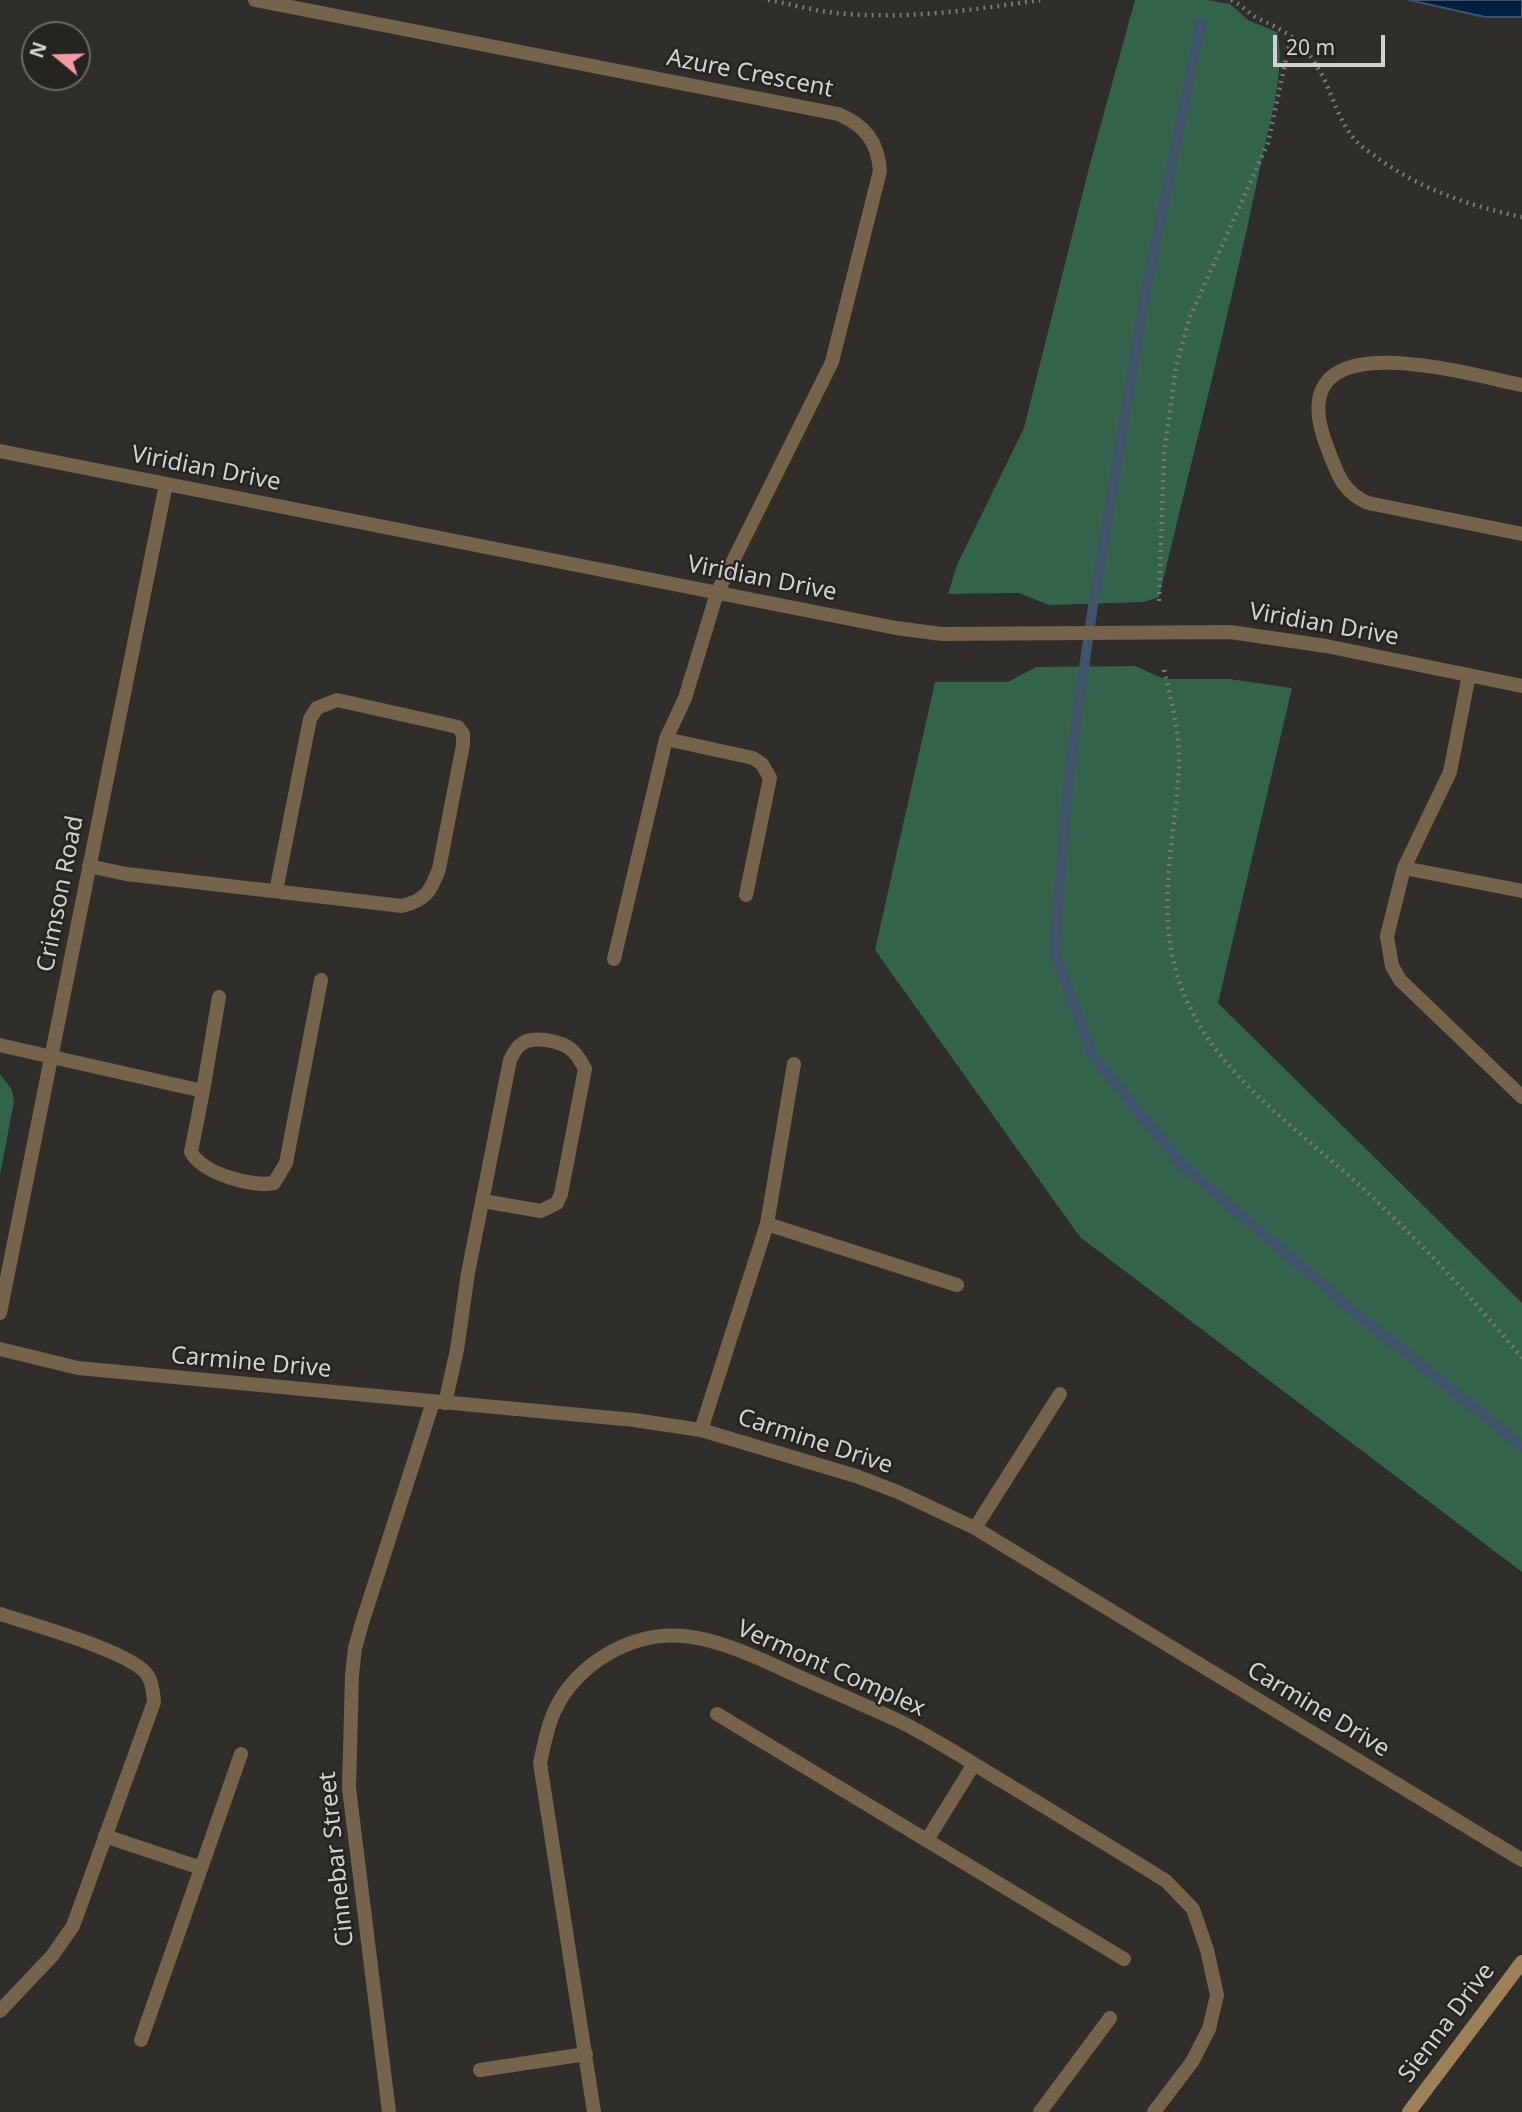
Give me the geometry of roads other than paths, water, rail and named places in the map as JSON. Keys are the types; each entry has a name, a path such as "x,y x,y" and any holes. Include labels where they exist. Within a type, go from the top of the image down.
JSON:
{"street":[{"name":"Azure Crescent","path":"255,0 838,114 857,123 867,133 878,154 880,171 832,362 717,593 685,698 666,739 614,959"},
{"path":"1522,384 1412,363 1350,365 1330,378 1321,391 1317,407 1318,422 1341,482 1351,494 1368,503 1522,534"},
{"name":"Viridian Drive","path":"0,451 896,628 942,634 1230,632 1283,638 1522,686"},
{"name":"Crimson Road","path":"0,1313 166,484"},
{"path":"1469,675 1450,772 1404,868 1387,936 1388,951 1392,967 1400,980 1522,1097"},
{"path":"89,866 127,874 402,906 419,902 433,886 439,869 463,745 463,734 458,727 337,700 317,708 310,719 276,891"},
{"path":"666,739 753,758 767,771 770,778 746,895"},
{"path":"1404,868 1522,891"},
{"path":"219,997 191,1152 195,1159 210,1171 263,1185 274,1182 286,1163 321,980"},
{"name":"Cinnebar Street","path":"389,2112 349,1788 355,1647 457,1350 468,1273 510,1060 517,1047 537,1039 568,1047 585,1069 557,1203 541,1211 483,1201"},
{"path":"0,1045 203,1091"},
{"path":"701,1430 767,1224 794,1064"},
{"path":"767,1224 957,1285"},
{"name":"Carmine Drive","path":"0,1349 78,1368 634,1420 701,1430 856,1476 898,1492 975,1528 1522,1860"},
{"path":"975,1528 1060,1394"},
{"path":"0,1614 125,1656 148,1674 153,1689 153,1702 73,1926 52,1956 0,2011"},
{"name":"Vermont Complex","path":"590,2111 586,2054 540,1763 545,1736 555,1710 569,1687 589,1667 609,1653 645,1640 683,1636 707,1640 761,1659 902,1723 1166,1881 1193,1909 1207,1950 1217,1995 1209,2029 1192,2062 1154,2112"},
{"path":"717,1714 1124,1958"},
{"path":"141,2040 241,1754"},
{"path":"927,1840 974,1764"},
{"path":"105,1836 201,1868"},
{"name":"Sienna Drive","path":"1409,2112 1522,1962"},
{"path":"1040,2112 1110,2018"},
{"path":"480,2070 586,2054"}],"water":[{"path":"1409,0 1522,0 1522,17 1485,17"}],"waterway":[{"path":"1201,23 1145,294 1092,612 1069,774 1054,951 1093,1056 1182,1165 1358,1315 1522,1446"}]}
